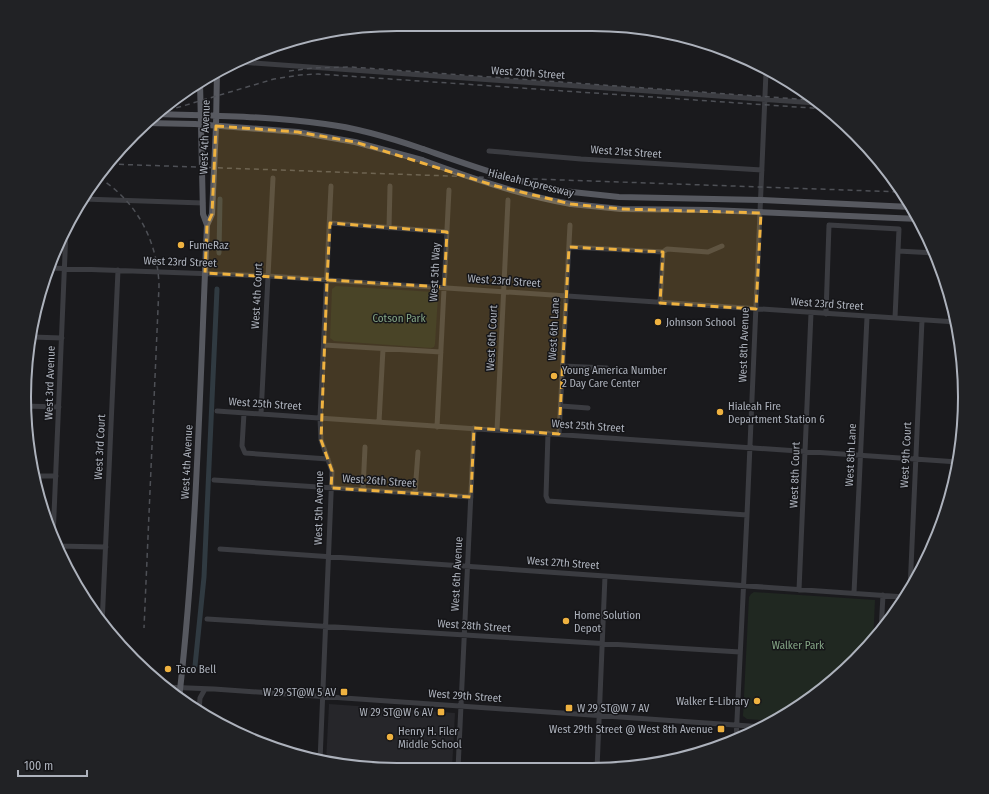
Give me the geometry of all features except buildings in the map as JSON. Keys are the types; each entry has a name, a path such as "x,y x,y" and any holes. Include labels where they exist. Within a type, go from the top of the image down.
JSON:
{"main road":[{"name":"West 4th Avenue","path":"180,691 189,611 193,548 207,225 212,214 217,79"},
{"name":"West 4th Avenue","path":"200,89 203,214 207,225"},
{"path":"165,114 216,116"},
{"name":"Hialeah Expressway","path":"216,116 271,118 327,124 370,133 423,149 511,179 572,192 619,197 761,200 904,207"},
{"path":"155,123 216,126"},
{"name":"Hialeah Expressway","path":"216,126 271,129 326,136 386,149 496,186 572,204 621,209 710,210 911,219"}],"street":[{"name":"West 20th Street","path":"249,63 808,102"},
{"name":"West 8th Avenue","path":"736,733 761,213 766,75"},
{"name":"West 21st Street","path":"489,151 573,159 762,170"},
{"name":"West 4th Court","path":"261,414 273,178"},
{"name":"West 5th Avenue","path":"320,755 332,471 321,440 320,418 331,186"},
{"path":"389,228 390,186"},
{"name":"West 5th Way","path":"437,427 449,190"},
{"path":"90,199 203,203"},
{"name":"West 6th Court","path":"497,430 508,200"},
{"path":"330,223 447,232"},
{"name":"West 6th Lane","path":"559,434 570,225"},
{"path":"826,314 829,225 899,229 895,318"},
{"name":"West 3rd Avenue","path":"54,524 65,243"},
{"path":"569,246 663,252 667,249 708,252 722,246"},
{"path":"898,251 928,253"},
{"path":"660,303 663,252"},
{"name":"West 23rd Street","path":"54,268 268,276 950,322"},
{"name":"West 3rd Court","path":"103,614 118,270"},
{"name":"West 8th Court","path":"800,590 811,313"},
{"name":"West 8th Lane","path":"854,594 868,317"},
{"name":"West 9th Court","path":"911,577 922,320"},
{"path":"36,337 62,338"},
{"path":"324,345 440,352"},
{"path":"379,422 383,349"},
{"path":"563,366 607,368"},
{"path":"31,406 59,407"},
{"path":"561,406 588,408"},
{"name":"West 25th Street","path":"217,411 952,461"},
{"path":"244,413 242,446 245,453 328,459"},
{"name":"West 6th Avenue","path":"458,763 474,428"},
{"path":"548,433 546,496 548,501 747,515"},
{"path":"363,490 365,447"},
{"path":"415,493 418,452"},
{"path":"40,476 56,476"},
{"name":"West 26th Street","path":"214,480 471,497"},
{"path":"63,546 106,547"},
{"name":"West 27th Street","path":"220,549 468,565 898,597"},
{"path":"597,763 605,576"},
{"path":"882,620 883,596"},
{"name":"West 28th Street","path":"207,619 740,652"},
{"name":"West 29th Street","path":"175,688 322,696 752,726"},
{"path":"199,705 200,698 205,689"}],"highlighted area":[{"path":"216,126 298,132 355,142 496,186 571,204 621,209 761,213 756,309 660,303 663,252 569,247 559,434 474,428 471,497 331,488 332,471 321,440 327,280 205,273 207,225 212,214","holes":["330,223 447,232 444,287 327,280"]}],"shaded area":[{"name":"Henry H. Filer Middle School","path":"329,704 455,713 452,763 373,762 326,756"}],"green space":[{"name":"Cotson Park","path":"336,286 435,292 438,296 434,347 334,341 330,338 332,289"},
{"name":"Walker Park","path":"754,592 875,600 874,630 851,656 815,687 763,720 747,719 743,716 749,597"}],"waterway":[{"path":"219,253 220,199"},
{"path":"195,666 204,577 217,289"}],"railway":[{"path":"289,71 313,68 351,67 804,99"},
{"path":"171,109 274,79 318,74 817,108"},
{"path":"115,164 894,192"},
{"path":"103,180 124,198 143,224 155,254 158,270 159,286 144,628"}],"place":[{"name":"FumeRaz","path":"181,245"},
{"name":"Johnson School","path":"658,322"},
{"name":"Young America Number 2 Day Care Center","path":"554,376"},
{"name":"Hialeah Fire Department Station 6","path":"720,412"},
{"name":"Home Solution Depot","path":"566,621"},
{"name":"Taco Bell","path":"168,669"},
{"name":"W 29 ST@W 5 AV","path":"344,692"},
{"name":"Walker E-Library","path":"757,701"},
{"name":"W 29 ST@W 7 AV","path":"569,708"},
{"name":"W 29 ST@W 6 AV","path":"441,712"},
{"name":"West 29th Street @ West 8th Avenue","path":"721,729"},
{"name":"Henry H. Filer Middle School","path":"390,737"}]}
